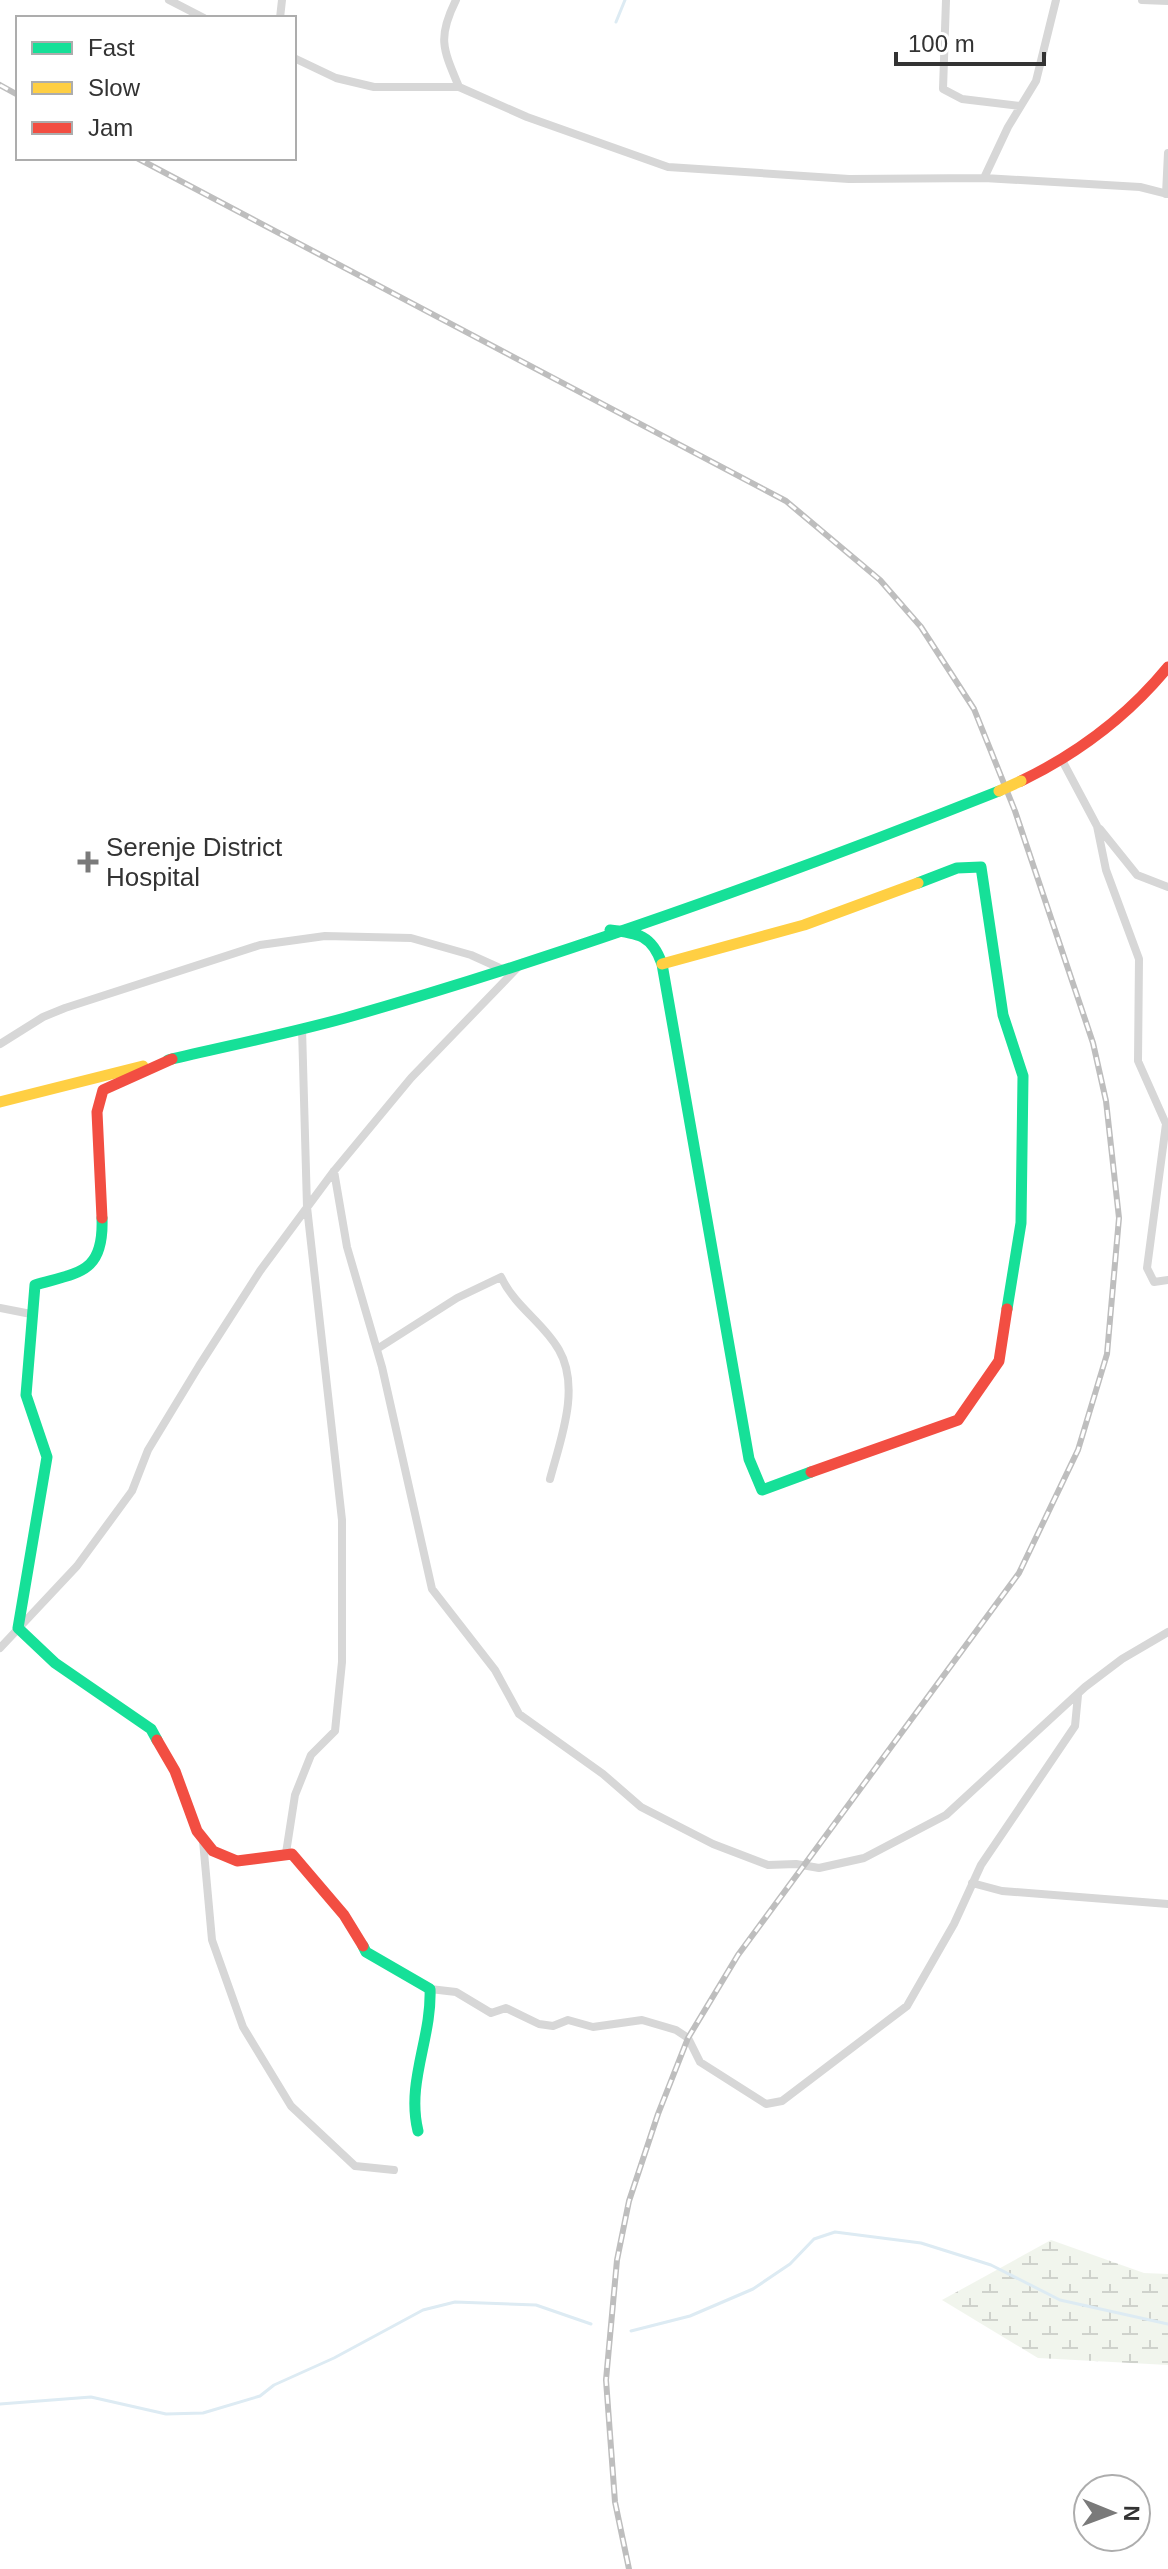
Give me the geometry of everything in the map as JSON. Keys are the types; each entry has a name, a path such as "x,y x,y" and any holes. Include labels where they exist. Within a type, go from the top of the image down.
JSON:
{"street":[{"path":"169,0 200,16"},
{"path":"456,0 444,24 443,49 459,87"},
{"path":"946,0 943,89 962,99 1020,106"},
{"path":"984,178 1036,81 1056,0"},
{"path":"1142,0 1168,1"},
{"path":"296,59 336,78 374,87 459,87 527,117 668,167 849,179 908,176 984,178 1140,187 1167,194 1168,153"},
{"path":"0,1102 302,1028 522,963 610,930 817,863 999,791 1063,762 1104,734 1143,699 1168,667"},
{"path":"1063,762 1097,826 1137,875 1168,887"},
{"path":"1097,826 1106,870 1139,959 1138,1061 1166,1124 1147,1268 1154,1282 1168,1280"},
{"path":"610,930 644,934 656,943 662,964 742,1428 749,1459 762,1490 958,1420 999,1361 1021,1223 1023,1076 1003,1015 981,867 965,865 889,896 740,945 662,964"},
{"path":"0,1044 43,1017 65,1008 278,942 325,936 411,938 471,955 503,969"},
{"path":"0,1648 77,1566 132,1491 148,1450 174,1405 260,1271 334,1171 411,1078 522,963"},
{"path":"286,1853 295,1795 311,1755 335,1731 342,1662 342,1520 307,1207 302,1028"},
{"path":"18,1628 47,1457 26,1395 35,1285 85,1271 103,1245 97,1112 103,1090 172,1059"},
{"path":"334,1171 347,1247 377,1349 432,1589 495,1670 519,1714 603,1774 641,1807 701,1838 768,1865 796,1864 819,1868 864,1858 946,1815 1078,1694 1122,1659 1168,1632"},
{"path":"377,1349 457,1298 501,1277 519,1308 560,1351 566,1369 565,1415 550,1479"},
{"path":"0,1308 31,1314"},
{"path":"18,1628 55,1663 151,1729 175,1771 203,1841 212,1940 243,2027 291,2106 312,2126 355,2166 394,2170"},
{"path":"203,1841 213,1851 237,1861 292,1854 344,1915 366,1952 430,1989 456,1992 491,2013 506,2008 539,2024 553,2026 568,2020 593,2027 642,2020 676,2030 688,2038 700,2062 766,2104 782,2101 815,2073 892,2021 907,2006 954,1924 972,1883 1075,1726 1078,1694"},
{"path":"972,1883 1002,1891 1168,1904"},
{"path":"418,2131 410,2105 432,2011 430,1989"}],"green space":[{"path":"1051,2240 1144,2273 1168,2274 1168,2365 1038,2358 942,2300"}],"waterway":[{"path":"616,22 625,0"},
{"path":"631,2331 690,2316 753,2289 790,2264 814,2239 835,2232 921,2243 991,2265 1060,2300 1168,2324"},
{"path":"0,2404 91,2397 166,2414 203,2413 260,2396 274,2385 334,2358 423,2310 455,2302 536,2305 591,2324"}],"railway":[{"path":"0,85 16,94"},
{"path":"141,160 786,501 880,580 921,627 974,709 1015,811 1093,1043 1106,1101 1119,1218 1107,1354 1078,1450 1019,1573 738,1955 688,2038 629,2201 617,2260 606,2380 615,2502 629,2569"}],"traffic: fast":[{"path":"168,1060 345,1018 511,968 757,884 999,791"},
{"path":"918,883 957,868 981,867 1003,1015 1023,1076 1021,1223 1007,1309"},
{"path":"610,930 643,937 654,947 662,964 749,1459 762,1490 811,1472"},
{"path":"102,1218 102,1236 94,1260 77,1273 35,1285 26,1395 47,1457 18,1628 55,1663 151,1729 157,1740"},
{"path":"363,1946 366,1952 430,1989 430,2007 415,2095 418,2131"}],"traffic: slow":[{"path":"999,791 1021,781"},
{"path":"662,964 804,925 918,883"},
{"path":"0,1102 143,1066"}],"traffic: jam":[{"path":"1021,781 1101,732 1136,702 1168,667"},
{"path":"102,1218 97,1112 103,1090 172,1059"},
{"path":"811,1472 958,1420 999,1361 1007,1309"},
{"path":"157,1740 175,1771 197,1831 213,1851 237,1861 292,1854 344,1915 363,1946"}],"place":[{"name":"Serenje District Hospital","path":"88,862"}]}
